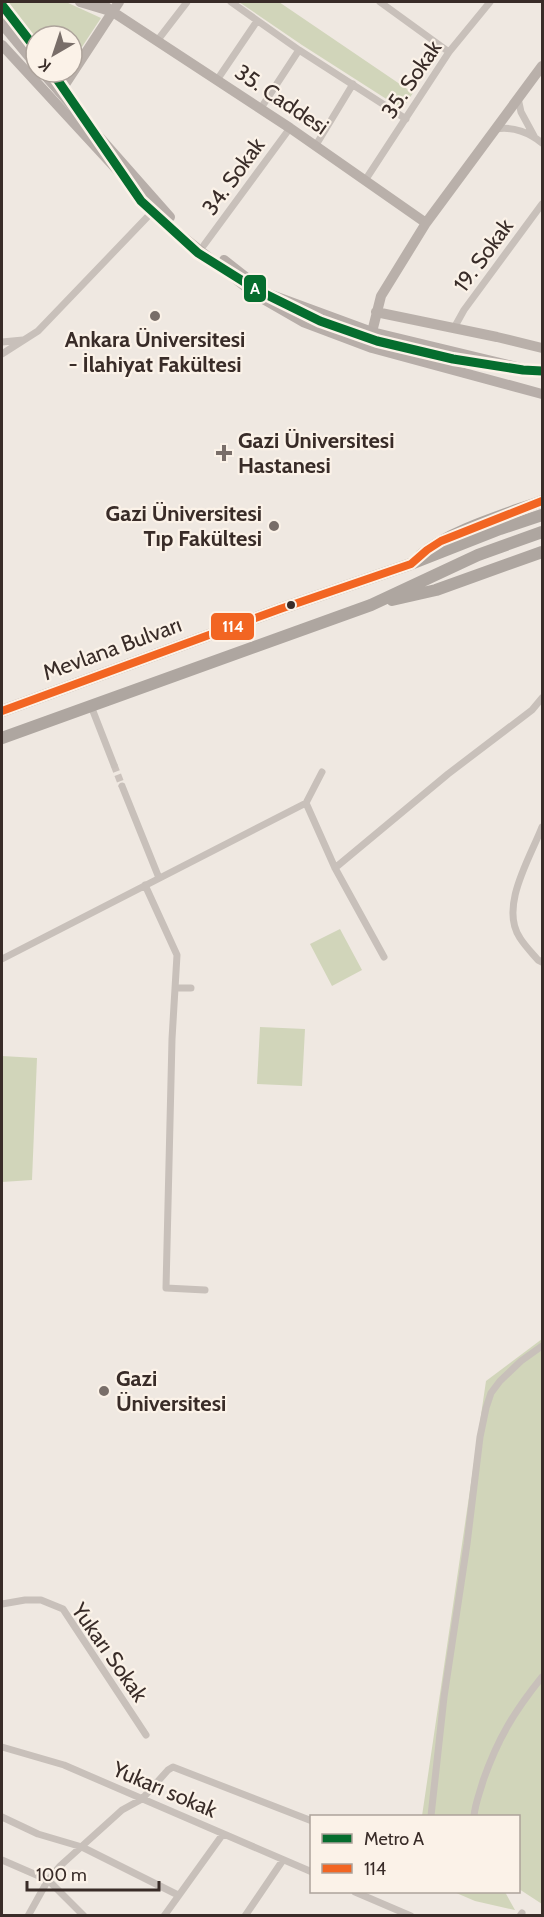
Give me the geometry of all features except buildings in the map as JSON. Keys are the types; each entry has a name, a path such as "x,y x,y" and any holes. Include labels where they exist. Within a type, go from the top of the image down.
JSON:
{"highway":[{"path":"411,564 441,541 543,501"},
{"name":"Mevlana Bulvarı","path":"2,711 543,515"},
{"name":"Mevlana Bulvarı","path":"2,738 370,605 478,555 543,532"},
{"path":"370,605 436,590 543,552"}],"main road":[{"path":"2,24 24,51"},
{"path":"2,45 168,225 256,295 303,322 372,348 538,393 543,403"},
{"path":"53,84 174,222 266,292 372,332 543,373"},
{"path":"372,332 372,348"}],"street":[{"path":"80,2 113,12"},
{"path":"100,2 113,12"},
{"path":"60,92 119,2"},
{"path":"157,41 187,2"},
{"path":"231,2 299,50 406,119"},
{"path":"380,2 450,52"},
{"name":"35. Sokak","path":"366,179 450,52 490,2"},
{"name":"35. Caddesi","path":"113,12 261,108 426,222"},
{"path":"217,80 257,21"},
{"path":"261,108 299,50"},
{"path":"372,332 381,296 426,222 543,66"},
{"path":"316,145 353,84"},
{"path":"518,98 521,112 534,136"},
{"name":"34. Sokak","path":"204,245 290,128"},
{"path":"496,129 509,128 534,136 543,143"},
{"name":"19. Sokak","path":"454,328 464,310 543,204"},
{"path":"2,354 38,331 154,210"},
{"path":"376,312 542,348"},
{"path":"2,342 24,340"},
{"path":"335,868 448,774 532,710 543,698"},
{"path":"91,706 114,765"},
{"path":"2,958 306,803 322,772"},
{"path":"122,786 159,878"},
{"path":"306,803 335,868 384,957"},
{"path":"543,827 514,894 512,919 519,937 538,960 543,962"},
{"path":"145,885 177,955 172,1039 166,1288 205,1290"},
{"path":"175,988 191,988"},
{"path":"431,1815 444,1697 486,1408 491,1393 500,1381 521,1361 543,1346"},
{"name":"Yukarı Sokak","path":"2,1604 40,1600 63,1609 146,1734"},
{"path":"474,1815 480,1791 502,1734 522,1702 543,1677"},
{"name":"Yukarı sokak","path":"2,1747 64,1765 310,1871"},
{"path":"28,1916 48,1880 73,1853 122,1810 142,1799 173,1767 310,1820"},
{"path":"2,1817 38,1834 82,1847 178,1895"},
{"path":"164,1916 223,1834"},
{"path":"2,1860 48,1880 84,1916"},
{"path":"245,1916 283,1860"},
{"path":"357,1893 411,1916"}],"green space":[{"path":"2,2 66,2 101,18 84,44 84,24 24,24 24,43 2,18"},
{"path":"239,2 279,2 413,93 402,109"},
{"path":"340,929 362,970 332,986 310,944"},
{"path":"260,1027 305,1029 302,1086 257,1084"},
{"path":"2,1056 37,1058 32,1180 2,1182"},
{"path":"542,1339 542,1904 520,1890 520,1815 422,1815 486,1381"},
{"path":"456,1893 506,1893 515,1910 475,1901"}],"tunnel":[{"path":"114,765 122,786"}],"metro line":[{"name":"A","path":"2,5 24,33"},
{"name":"A","path":"60,84 141,201 198,253 257,290 320,321 377,341 453,359 542,371"}],"transit line":[{"name":"114","path":"2,711 280,609 411,564 441,541 542,501"}],"place":[{"name":"Ankara Üniversitesi - İlahiyat Fakültesi","path":"155,316"},
{"name":"Gazi Üniversitesi Hastanesi","path":"224,453"},
{"name":"Gazi Üniversitesi Tıp Fakültesi","path":"274,526"},
{"name":"Gazi Üniversitesi","path":"104,1391"}]}
